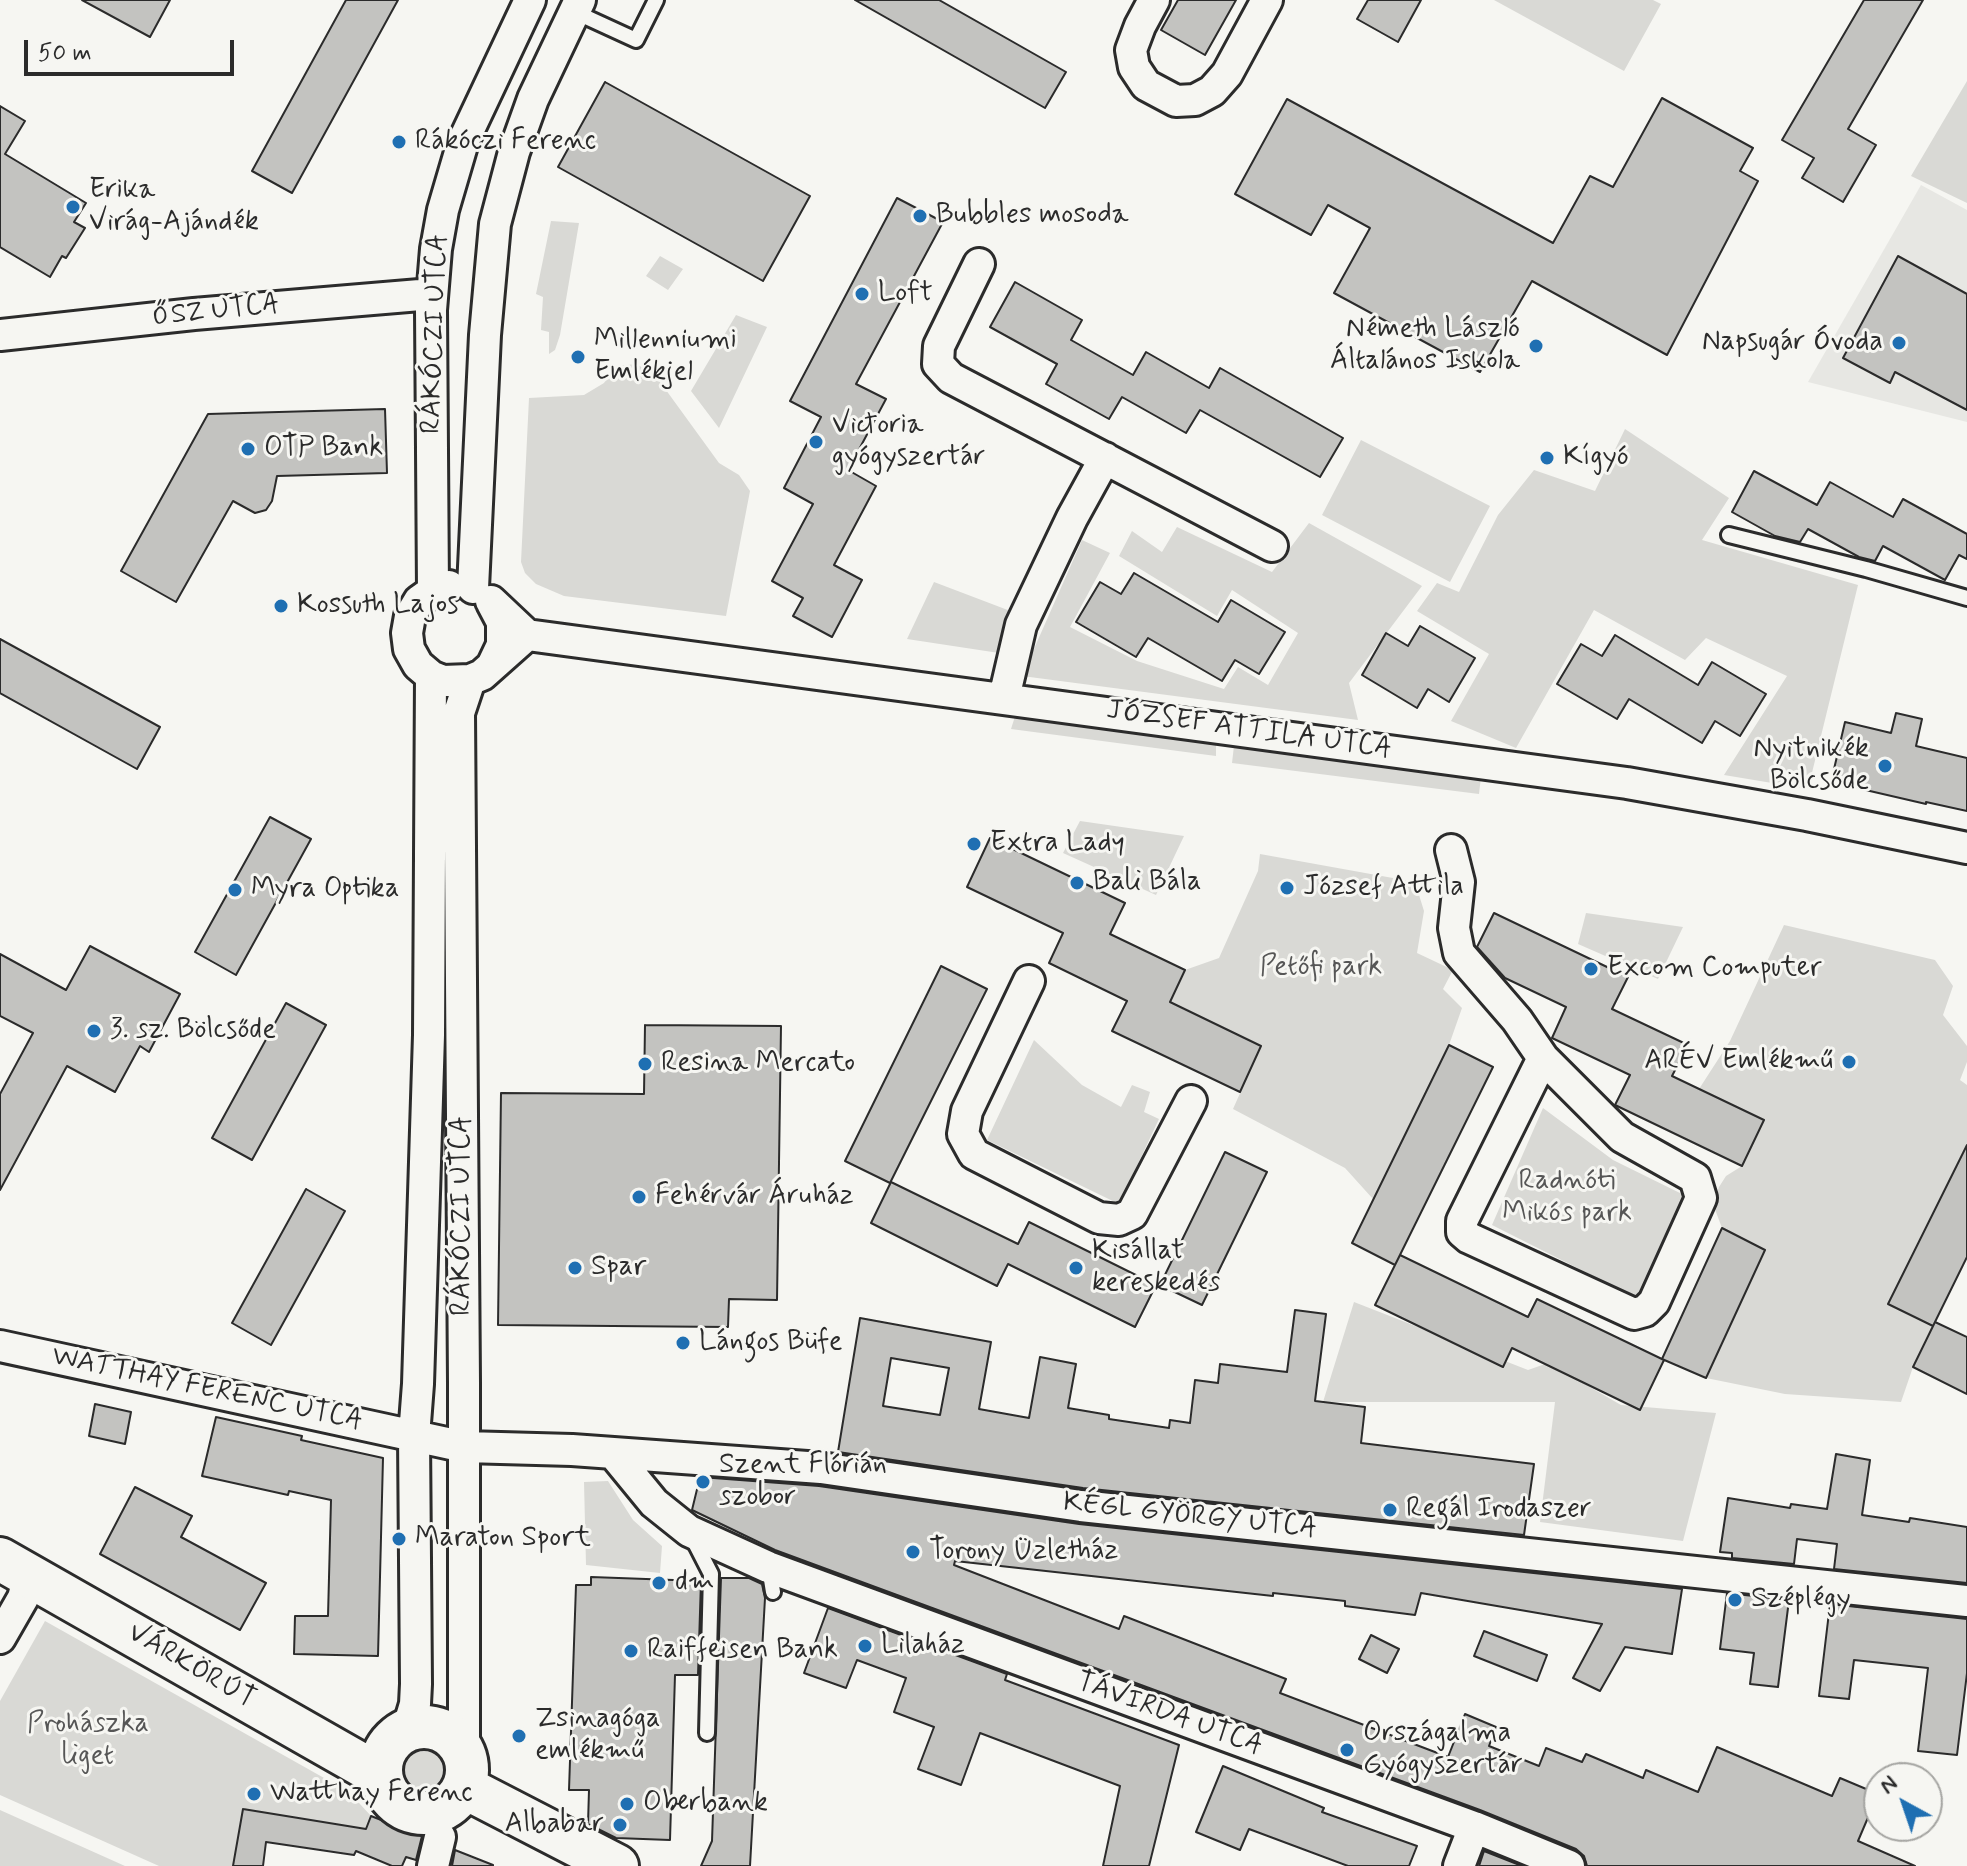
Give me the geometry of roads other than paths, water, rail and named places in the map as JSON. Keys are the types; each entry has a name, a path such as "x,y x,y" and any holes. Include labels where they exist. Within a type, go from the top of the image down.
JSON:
{"street":[{"name":"RÁKÓCZI UTCA","path":"433,591 432,294 436,249 452,174 463,142 530,0"},
{"path":"1154,0 1131,50 1134,67 1146,85 1176,101 1195,100 1212,91 1227,74 1267,0"},
{"name":"RÁKÓCZI UTCA","path":"450,1810 465,1447 459,713 481,673 502,645 502,622 482,595 485,335 495,224 514,152 533,99 578,6"},
{"path":"979,264 939,346 938,364 951,378 1272,546"},
{"name":"ŐSZ UTCA","path":"0,335 194,314 432,294"},
{"path":"1004,698 1021,625 1059,544 1105,458"},
{"path":"446,586 482,595 527,635 481,673 443,681 431,676 418,665 409,649 407,633 410,616 419,601 446,586"},
{"name":"JÓZSEF ATTILA UTCA","path":"527,635 1627,783 1967,848"},
{"name":"RÁKÓCZI UTCA","path":"392,1752 415,1704 416,1684 414,1436 429,1035 431,676"},
{"path":"1451,850 1459,882 1454,928 1459,953 1517,1020 1543,1058 1622,1137 1695,1178 1701,1198 1654,1302 1645,1311 1634,1314 1469,1238 1462,1232 1462,1221 1543,1058"},
{"path":"1029,981 967,1111 963,1134 974,1154 1099,1218 1119,1220 1132,1214 1191,1101"},
{"name":"WATTHAY FERENC UTCA","path":"0,1346 414,1436"},
{"name":"KÉGL GYÖRGY UTCA","path":"414,1436 465,1447 613,1453 821,1468 1081,1506 1967,1601"},
{"name":"TÁVIRDA UTCA","path":"613,1453 654,1503 689,1531 770,1580 1474,1827 1569,1866"},
{"name":"VÁRKÖRÚT","path":"0,1543 354,1739 392,1752"},
{"path":"0,1638 23,1598 14,1567"},
{"name":"VÁRKÖRÚT","path":"14,1567 392,1752"},
{"name":"VÁRKÖRÚT","path":"450,1810 457,1742 434,1728 420,1727 392,1752 385,1790 394,1802 406,1810 420,1813 450,1810 617,1866"},
{"name":"VÁRKÖRÚT","path":"450,1810 553,1866"},
{"path":"1459,1866 1474,1827"}],"lane":[{"path":"578,6 636,40 656,0"},
{"path":"1729,535 1967,598"},
{"path":"689,1531 711,1574 707,1733"}],"place":[{"name":"Rákóczi Ferenc","path":"399,142"},
{"name":"Erika Virág-Ajándék","path":"73,207"},
{"name":"Bubbles mosoda","path":"920,216"},
{"name":"Loft","path":"862,294"},
{"name":"Napsugár Óvoda","path":"1899,343"},
{"name":"Németh László Általános Iskola","path":"1536,346"},
{"name":"Millenniumi Emlékjel","path":"578,357"},
{"name":"Victoria gyógyszertár","path":"816,442"},
{"name":"OTP Bank","path":"248,449"},
{"name":"Kígyó","path":"1547,458"},
{"name":"Kossuth Lajos","path":"281,606"},
{"name":"Nyitnikék Bölcsőde","path":"1885,766"},
{"name":"Extra Lady","path":"974,844"},
{"name":"Bali Bála","path":"1077,883"},
{"name":"József Attila","path":"1287,888"},
{"name":"Myra Optika","path":"235,890"},
{"name":"Excom Computer","path":"1591,969"},
{"name":"3. sz. Bölcsőde","path":"94,1031"},
{"name":"ARÉV Emlékmű","path":"1849,1062"},
{"name":"Resina Mercato","path":"645,1064"},
{"name":"Fehérvár Áruház","path":"639,1197"},
{"name":"Spar","path":"575,1268"},
{"name":"Kisállat kereskedés","path":"1076,1268"},
{"name":"Lángos Büfe","path":"683,1343"},
{"name":"Szent Flórián szobor","path":"703,1482"},
{"name":"Regál Irodaszer","path":"1390,1510"},
{"name":"Maraton Sport","path":"399,1539"},
{"name":"Torony Üzletház","path":"913,1552"},
{"name":"dm","path":"659,1583"},
{"name":"Széplégy","path":"1735,1600"},
{"name":"Lilaház","path":"865,1646"},
{"name":"Raiffeisen Bank","path":"631,1651"},
{"name":"Zsinagóga emlékmű","path":"519,1736"},
{"name":"Országalma Gyógyszertár","path":"1347,1750"},
{"name":"Watthay Ferenc","path":"254,1794"},
{"name":"Oberbank","path":"627,1804"},
{"name":"Albabar","path":"620,1825"}],"park label":[{"name":"Petőfi park","path":"1321,968"},
{"name":"Radnóti Mikós park","path":"1567,1198"},
{"name":"Prohászka liget","path":"88,1741"}]}
